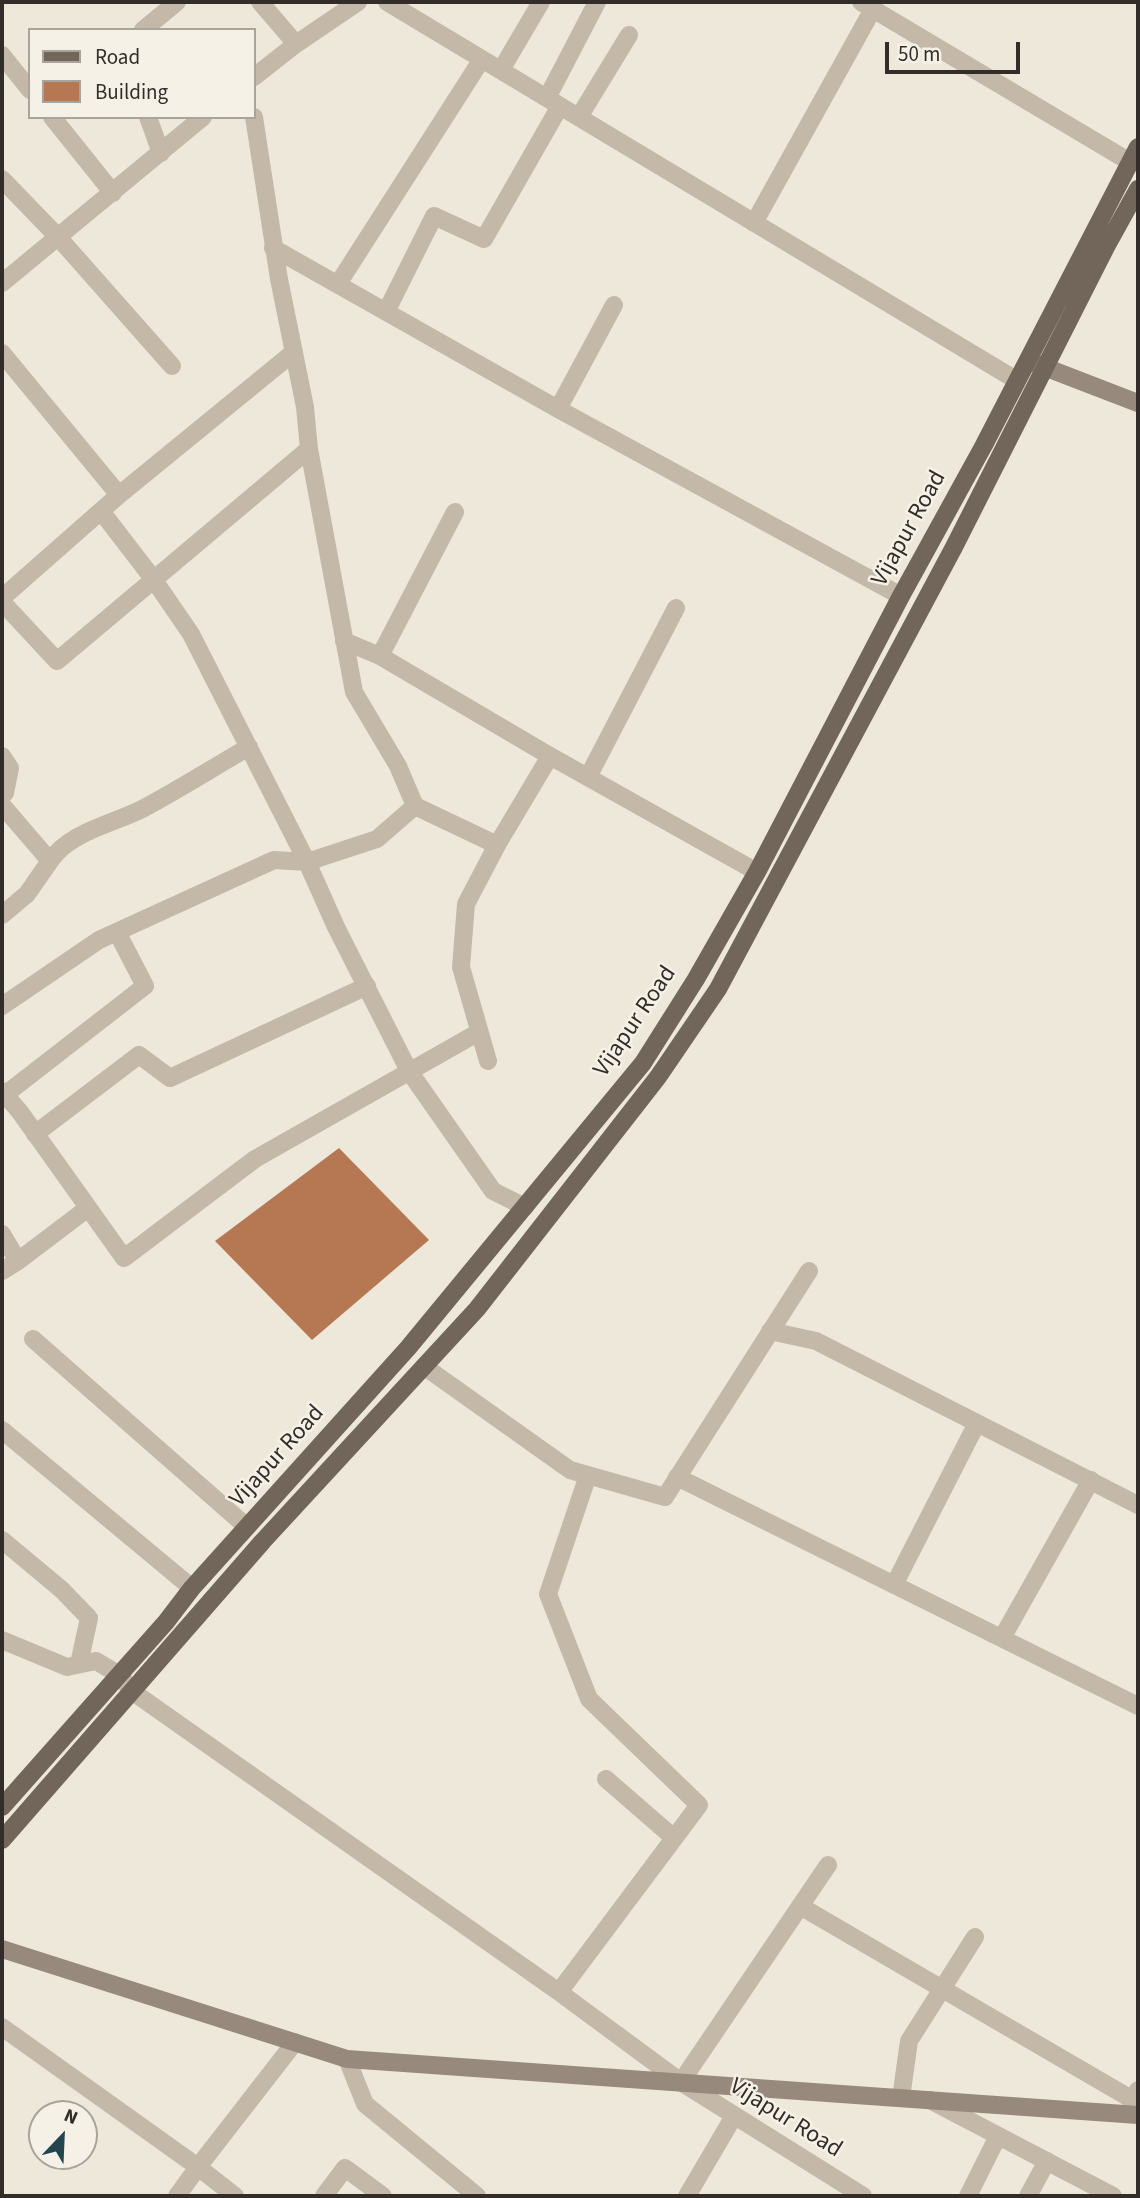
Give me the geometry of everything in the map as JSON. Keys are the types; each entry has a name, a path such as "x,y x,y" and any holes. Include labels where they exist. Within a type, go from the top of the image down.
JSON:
{"main road":[{"name":"Vijapur Road","path":"2,1807 166,1622 192,1588 408,1348 643,1063 696,979 757,872 901,596 985,445 1134,154"},
{"name":"Vijapur Road","path":"2,1840 263,1541 477,1309 658,1077 718,989 954,547 1138,189"}],"street":[{"path":"260,2 296,44"},
{"path":"256,75 296,44 358,2"},
{"path":"387,2 1016,380"},
{"path":"501,70 541,2"},
{"path":"386,313 434,216 484,239 554,102 597,2"},
{"path":"145,28 165,5"},
{"path":"754,223 867,5 1134,154"},
{"path":"579,117 629,35"},
{"path":"2,55 28,88"},
{"path":"338,284 482,59"},
{"path":"54,119 113,192"},
{"path":"149,119 161,153"},
{"path":"2,283 201,119"},
{"path":"254,119 274,248 305,407 309,449 354,692 398,766 415,806 497,845"},
{"path":"2,179 58,237 172,366"},
{"path":"274,248 558,409 901,596"},
{"path":"558,409 614,305"},
{"path":"294,352 119,495 2,600 57,661 309,449"},
{"path":"2,353 119,495"},
{"path":"1027,360 1138,403"},
{"path":"101,511 191,634 410,1071 492,1191 525,1207"},
{"path":"380,656 455,512"},
{"path":"588,777 676,608"},
{"path":"344,641 380,656 550,756 757,872"},
{"path":"2,915 27,894 55,852 69,842 143,809 249,747"},
{"path":"2,756 10,768 5,793 2,795"},
{"path":"488,1061 461,967 466,904 497,845 550,756"},
{"path":"2,805 50,861"},
{"path":"2,1006 99,940 274,860 307,862 377,839 415,806"},
{"path":"117,932 145,986 3,1095 35,1134 124,1258 255,1159 479,1032"},
{"path":"35,1134 139,1055 170,1078 367,986"},
{"path":"2,1271 88,1209"},
{"path":"2,1234 18,1261"},
{"path":"425,1367 570,1470 664,1497 808,1271"},
{"path":"770,1331 816,1341 1138,1505"},
{"path":"33,1339 247,1527"},
{"path":"894,1585 977,1423"},
{"path":"2,1430 192,1588"},
{"path":"559,1992 699,1805 589,1699 548,1594 588,1475"},
{"path":"677,1477 1138,1706"},
{"path":"1002,1638 1090,1480"},
{"path":"2,1540 62,1590 89,1618 79,1664"},
{"path":"2,1640 67,1667 96,1661 118,1674"},
{"name":"Vijapur Road","path":"118,1674 132,1692 559,1992 681,2082 863,2196"},
{"path":"607,1779 674,1838"},
{"path":"681,2082 828,1865"},
{"path":"800,1906 1133,2100 1138,2090"},
{"path":"901,2098 909,2040 975,1937"},
{"path":"2,1949 347,2059 1138,2115"},
{"path":"2,2027 235,2196"},
{"path":"177,2196 295,2042"},
{"path":"347,2059 365,2104 477,2196"},
{"path":"930,2100 1113,2196"},
{"path":"687,2196 734,2116"},
{"path":"968,2196 998,2136"},
{"path":"1028,2196 1047,2161"},
{"path":"324,2196 345,2168 383,2196"}],"building":[{"path":"339,1148 429,1240 312,1340 215,1241"}]}
